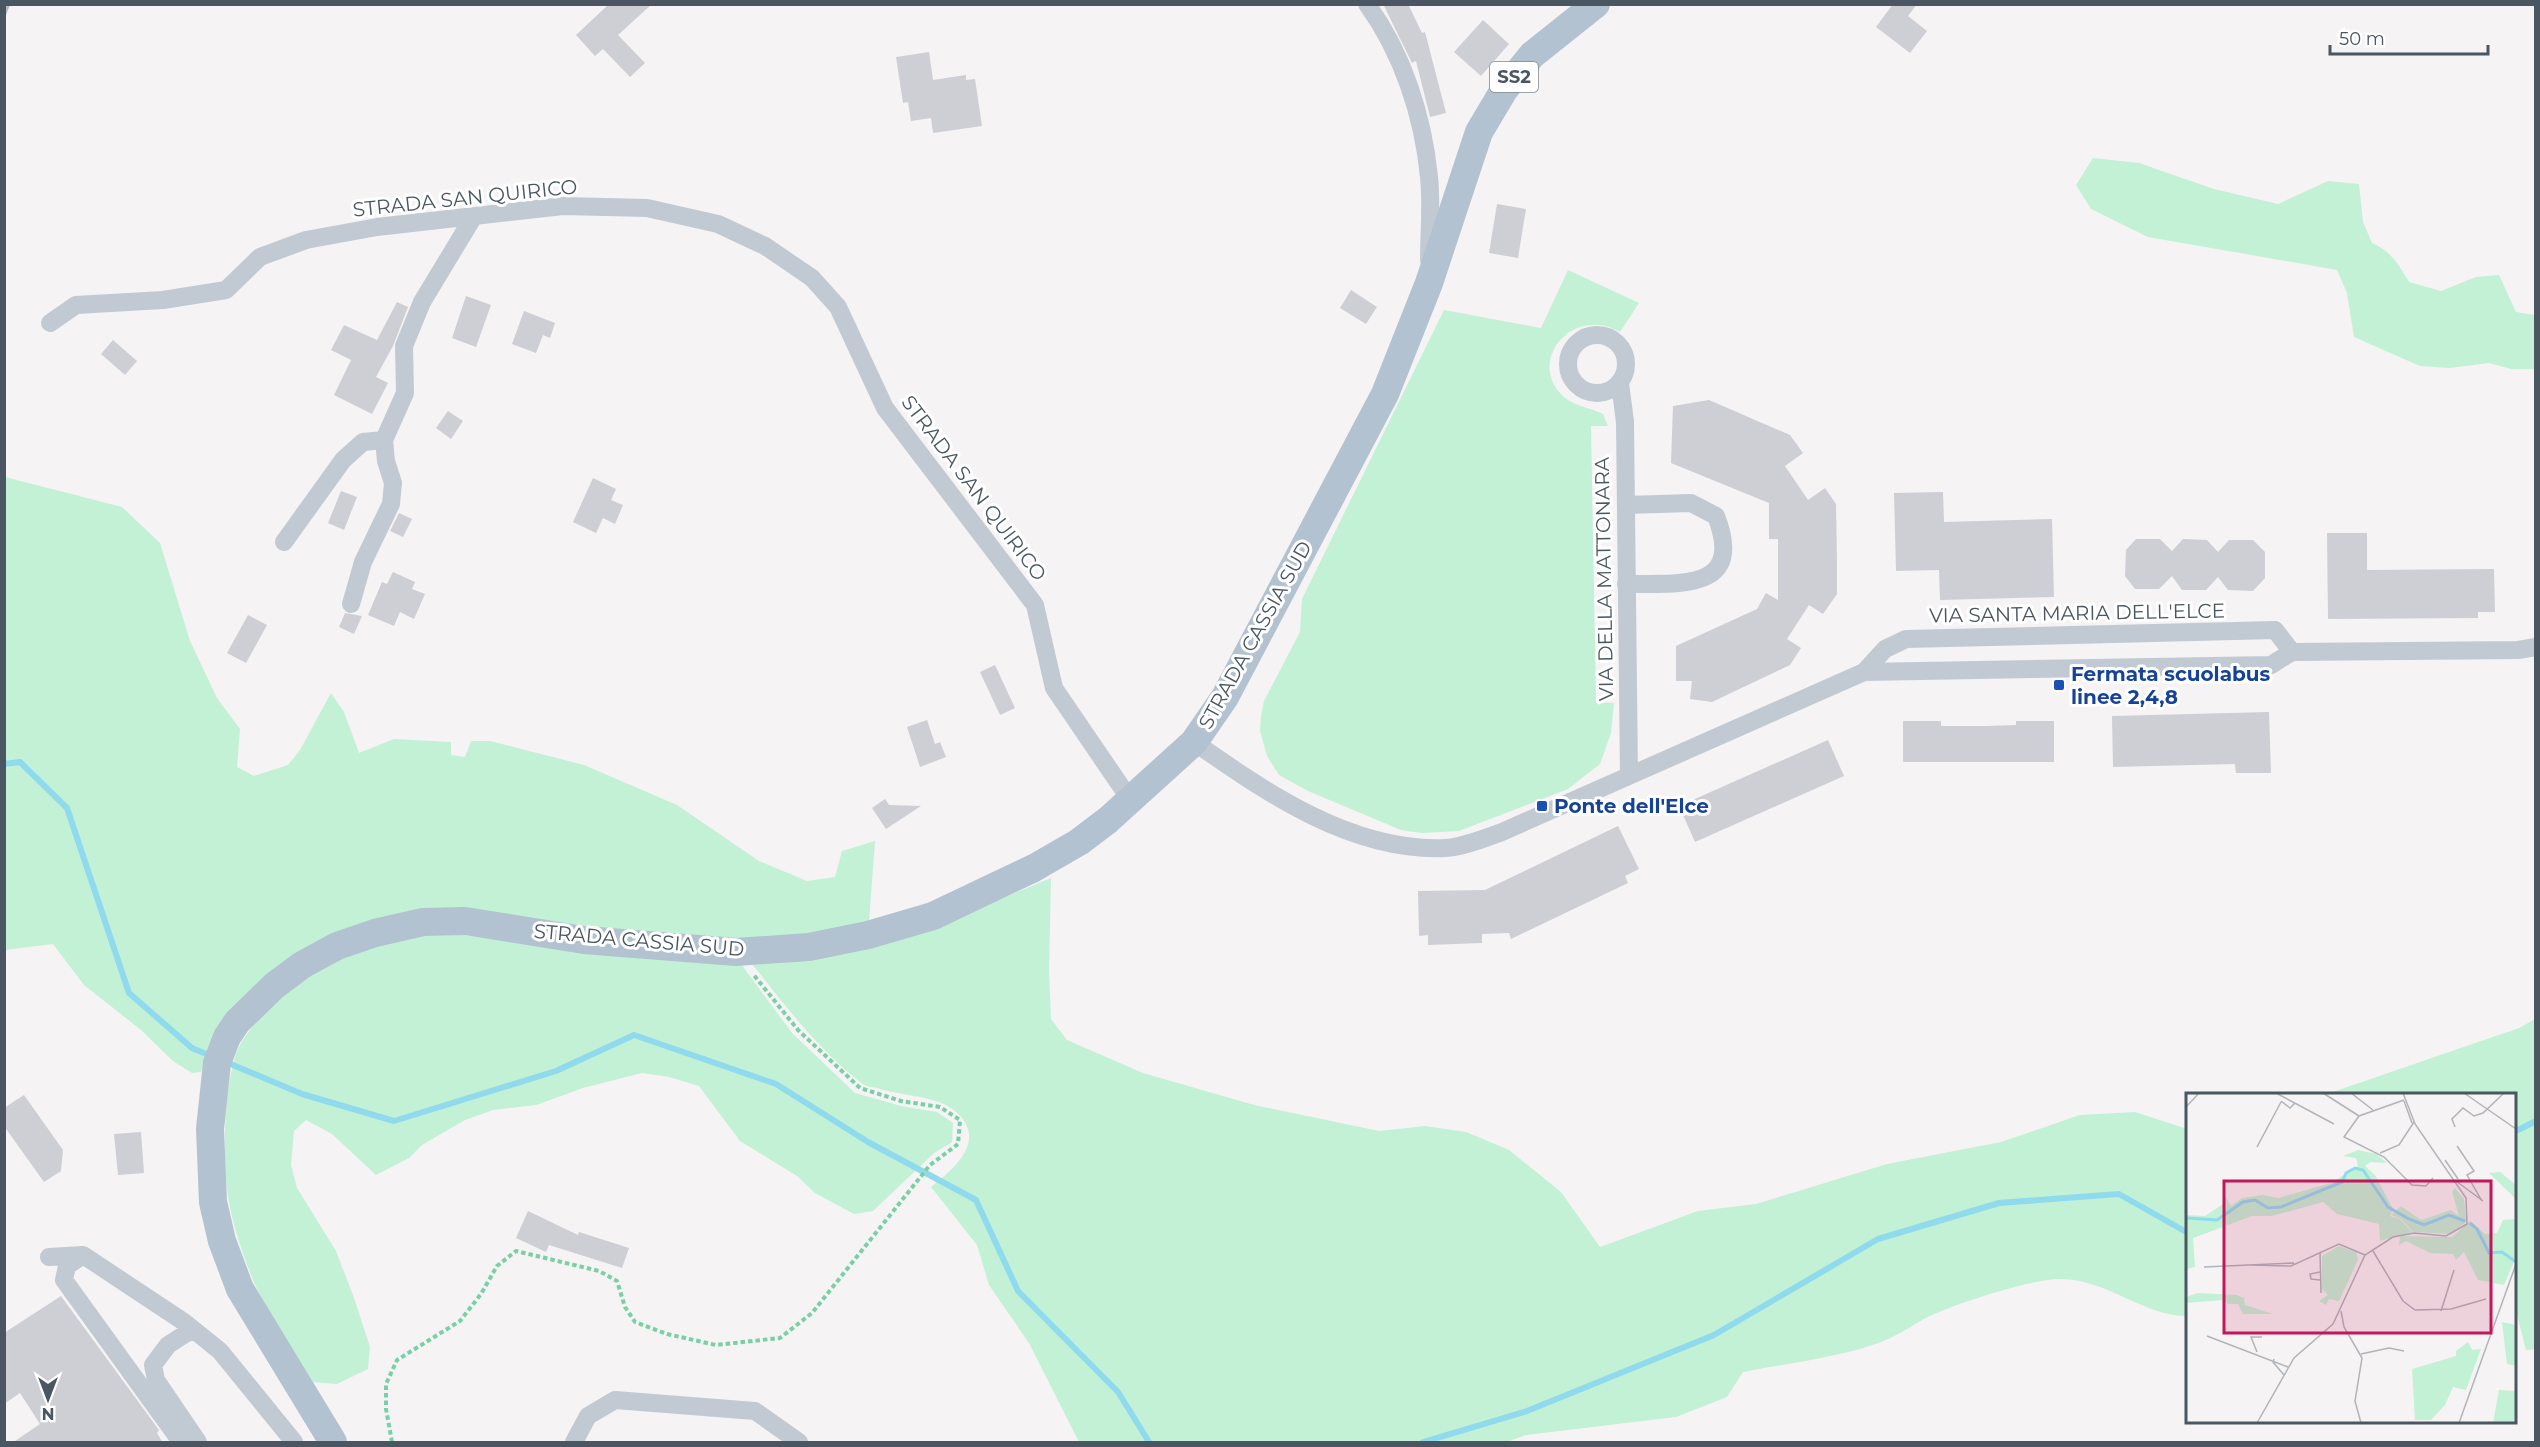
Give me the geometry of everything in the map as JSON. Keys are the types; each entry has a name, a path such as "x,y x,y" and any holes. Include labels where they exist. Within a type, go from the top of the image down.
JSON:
{"main road":[{"name":"STRADA CASSIA SUD","path":"333,1443 240,1289 222,1241 213,1202 211,1159 214,1077 227,1037 249,1008 302,965 337,946 375,933 423,922 465,921 584,940 736,952 809,946 868,935 933,916 1034,868 1079,842 1131,801 1194,742 1225,697 1384,394 1429,283 1479,132 1503,90 1533,55 1596,4"}],"street":[{"path":"1367,4 1401,62 1419,121 1429,177 1429,283"},
{"name":"STRADA SAN QUIRICO","path":"50,323 76,305 163,300 226,291 260,257 306,240 377,227 563,206 647,208 718,224 765,246 812,278 838,307 885,408 1035,605 1054,688 1131,801"},
{"path":"351,604 363,562 391,504 393,483 386,461 384,440 405,393 404,346 417,313 474,216"},
{"name":"VIA DELLA MATTONARA","path":"1620,383 1625,422 1629,776"},
{"path":"284,542 343,460 363,442 384,440"},
{"path":"1626,505 1691,503 1716,516 1723,534 1722,562 1714,572 1694,583 1626,584"},
{"name":"VIA SANTA MARIA DELL'ELCE","path":"1864,672 1885,649 1906,639 2274,630 2292,652"},
{"name":"VIA SANTA MARIA DELL'ELCE","path":"1194,742 1250,780 1338,827 1395,846 1447,848 1503,832 1864,672 2271,665 2292,652 2518,650 2535,646"},
{"path":"82,1255 67,1266 64,1280 181,1443"},
{"path":"49,1257 82,1255 193,1329 220,1351 294,1443"},
{"path":"193,1329 168,1345 153,1365 156,1380 198,1443"},
{"path":"574,1443 588,1416 615,1400 755,1411 799,1443"}],"path":[{"path":"392,1443 386,1409 386,1384 397,1360 460,1321 481,1294 497,1266 516,1251 598,1272 617,1281 625,1307 635,1322 667,1334 716,1346 780,1338 812,1313 930,1165 958,1144 960,1120 940,1107 901,1101 860,1088 798,1030 736,952"}],"green space":[{"path":"2093,158 2139,163 2214,189 2278,204 2328,181 2359,184 2363,222 2372,243 2389,254 2409,282 2441,291 2476,277 2499,275 2516,312 2535,315 2535,369 2511,369 2489,363 2449,368 2420,366 2354,337 2347,293 2337,270 2148,237 2091,209 2076,185"},
{"path":"1568,270 1639,303 1620,332 1602,325 1585,326 1571,331 1559,341 1552,354 1550,369 1554,384 1565,398 1603,414 1608,426 1591,426 1596,702 1614,703 1611,733 1600,764 1568,789 1459,831 1422,833 1401,830 1308,791 1279,775 1267,756 1260,731 1264,701 1300,632 1302,599 1444,310 1541,328"},
{"path":"5,477 122,507 160,543 190,641 217,698 240,729 237,767 254,776 288,765 300,750 331,693 344,712 359,753 394,739 451,742 451,755 465,757 471,741 490,741 584,765 677,805 759,861 807,881 835,877 842,851 875,841 869,922 808,934 737,939 372,920 213,1039 201,1072 192,1073 173,1061 141,1030 84,985 53,944 5,950"},
{"path":"1051,878 1049,970 1051,1019 1067,1040 1143,1073 1254,1105 1379,1131 1425,1126 1466,1132 1509,1150 1561,1192 1600,1247 1698,1211 1756,1204 1887,1164 2001,1142 2080,1115 2135,1112 2186,1129 2186,1316 2154,1310 2091,1284 2057,1279 1995,1292 1962,1303 1927,1317 1888,1339 1864,1348 1743,1372 1727,1397 1676,1417 1526,1435 1507,1442 1079,1442 1029,1343 989,1285 977,1245 931,1187 953,1168 965,1152 969,1134 966,1124 959,1114 939,1102 870,1087 862,1083 844,1069 815,1040 749,960 937,925"},
{"path":"425,932 738,960 792,1033 855,1093 901,1106 937,1112 953,1123 952,1142 934,1153 873,1211 854,1214 815,1193 797,1176 740,1141 699,1086 669,1077 642,1073 583,1088 536,1105 493,1110 465,1120 422,1145 409,1158 376,1175 332,1134 306,1120 294,1131 291,1165 297,1188 336,1251 370,1347 368,1369 337,1384 313,1382 259,1293 233,1222 225,1167 225,1122 234,1059 248,1032 271,1006 314,973 352,953"},
{"path":"2535,1019 2536,1349 2526,1350 2516,1311 2516,1093 2330,1093 2519,1028"}],"building":[{"path":"609,4 652,4 618,35 645,63 630,77 603,49 595,56 576,35"},
{"path":"1383,4 1408,4 1422,33 1425,32 1446,113 1430,117 1416,61 1412,63"},
{"path":"1893,4 1917,4 1908,16 1927,31 1910,53 1876,27"},
{"path":"1483,20 1509,44 1481,76 1454,52"},
{"path":"929,52 933,80 966,75 966,80 975,79 982,126 933,133 931,118 911,121 908,102 903,103 896,57"},
{"path":"1497,204 1526,209 1518,258 1489,253"},
{"path":"1351,290 1377,307 1366,324 1340,308"},
{"path":"466,296 491,305 476,347 452,338"},
{"path":"397,302 408,307 393,346 376,377 388,383 372,414 334,395 351,360 331,350 344,325 377,340"},
{"path":"524,311 555,323 550,338 543,335 536,353 512,344"},
{"path":"113,340 137,361 125,375 101,354"},
{"path":"1709,400 1790,435 1803,453 1785,466 1808,500 1825,488 1836,504 1837,561 1837,594 1823,614 1809,605 1787,639 1801,648 1790,665 1712,702 1690,699 1692,681 1676,681 1676,646 1757,609 1766,593 1778,600 1778,539 1769,539 1769,503 1671,463 1673,406"},
{"path":"448,411 463,421 451,439 436,428"},
{"path":"593,478 616,489 611,500 623,505 615,524 603,518 596,533 573,522"},
{"path":"341,491 357,497 344,530 328,523"},
{"path":"1943,492 1944,522 2052,519 2054,597 1940,600 1939,570 1896,571 1894,493"},
{"path":"399,513 412,519 403,537 390,531"},
{"path":"2327,533 2367,533 2367,570 2494,569 2495,612 2478,612 2478,618 2328,619"},
{"path":"2136,539 2160,539 2172,551 2183,539 2207,540 2218,552 2229,540 2253,540 2265,552 2265,578 2253,591 2228,590 2218,577 2206,590 2182,590 2172,576 2159,589 2135,589 2125,576 2126,550"},
{"path":"393,572 415,582 412,589 425,594 414,619 400,612 394,626 368,615 382,582 387,584"},
{"path":"345,613 362,616 354,634 339,627"},
{"path":"248,615 267,625 246,663 227,653"},
{"path":"995,665 1015,708 1000,715 980,672"},
{"path":"2269,712 2271,773 2236,773 2235,764 2113,767 2112,716"},
{"path":"927,720 935,744 940,742 946,757 920,767 907,727"},
{"path":"1903,721 1941,721 1941,726 1987,726 2016,725 2016,721 2054,721 2054,762 1903,762"},
{"path":"1828,740 1844,776 1695,842 1679,806"},
{"path":"885,799 889,805 921,806 886,829 872,808"},
{"path":"1618,826 1639,869 1625,876 1628,883 1511,939 1509,933 1482,934 1482,943 1428,945 1428,935 1419,936 1418,891 1485,890"},
{"path":"24,1095 63,1150 61,1171 44,1182 4,1126 4,1108"},
{"path":"141,1132 144,1173 118,1175 114,1134"},
{"path":"528,1211 578,1235 579,1232 629,1248 622,1268 549,1245 546,1252 516,1238"},
{"path":"61,1296 159,1430 157,1433 163,1443 12,1443 40,1424 20,1393 4,1404 4,1333"}],"waterway":[{"path":"4,764 20,762 67,808 129,993 192,1048 211,1056"},
{"path":"226,1062 302,1094 394,1121 556,1071 634,1035 776,1084 868,1142 976,1200 1018,1291 1118,1392 1149,1442"},
{"path":"2516,1131 2536,1121"},
{"path":"1423,1442 1527,1411 1714,1335 1878,1239 1999,1203 2119,1194 2186,1232"}],"railway":[{"path":"4,14 8,4"}],"place":[{"name":"Fermata scuolabus linee 2,4,8","path":"2059,685"},
{"name":"Ponte dell'Elce","path":"1542,806"}]}
